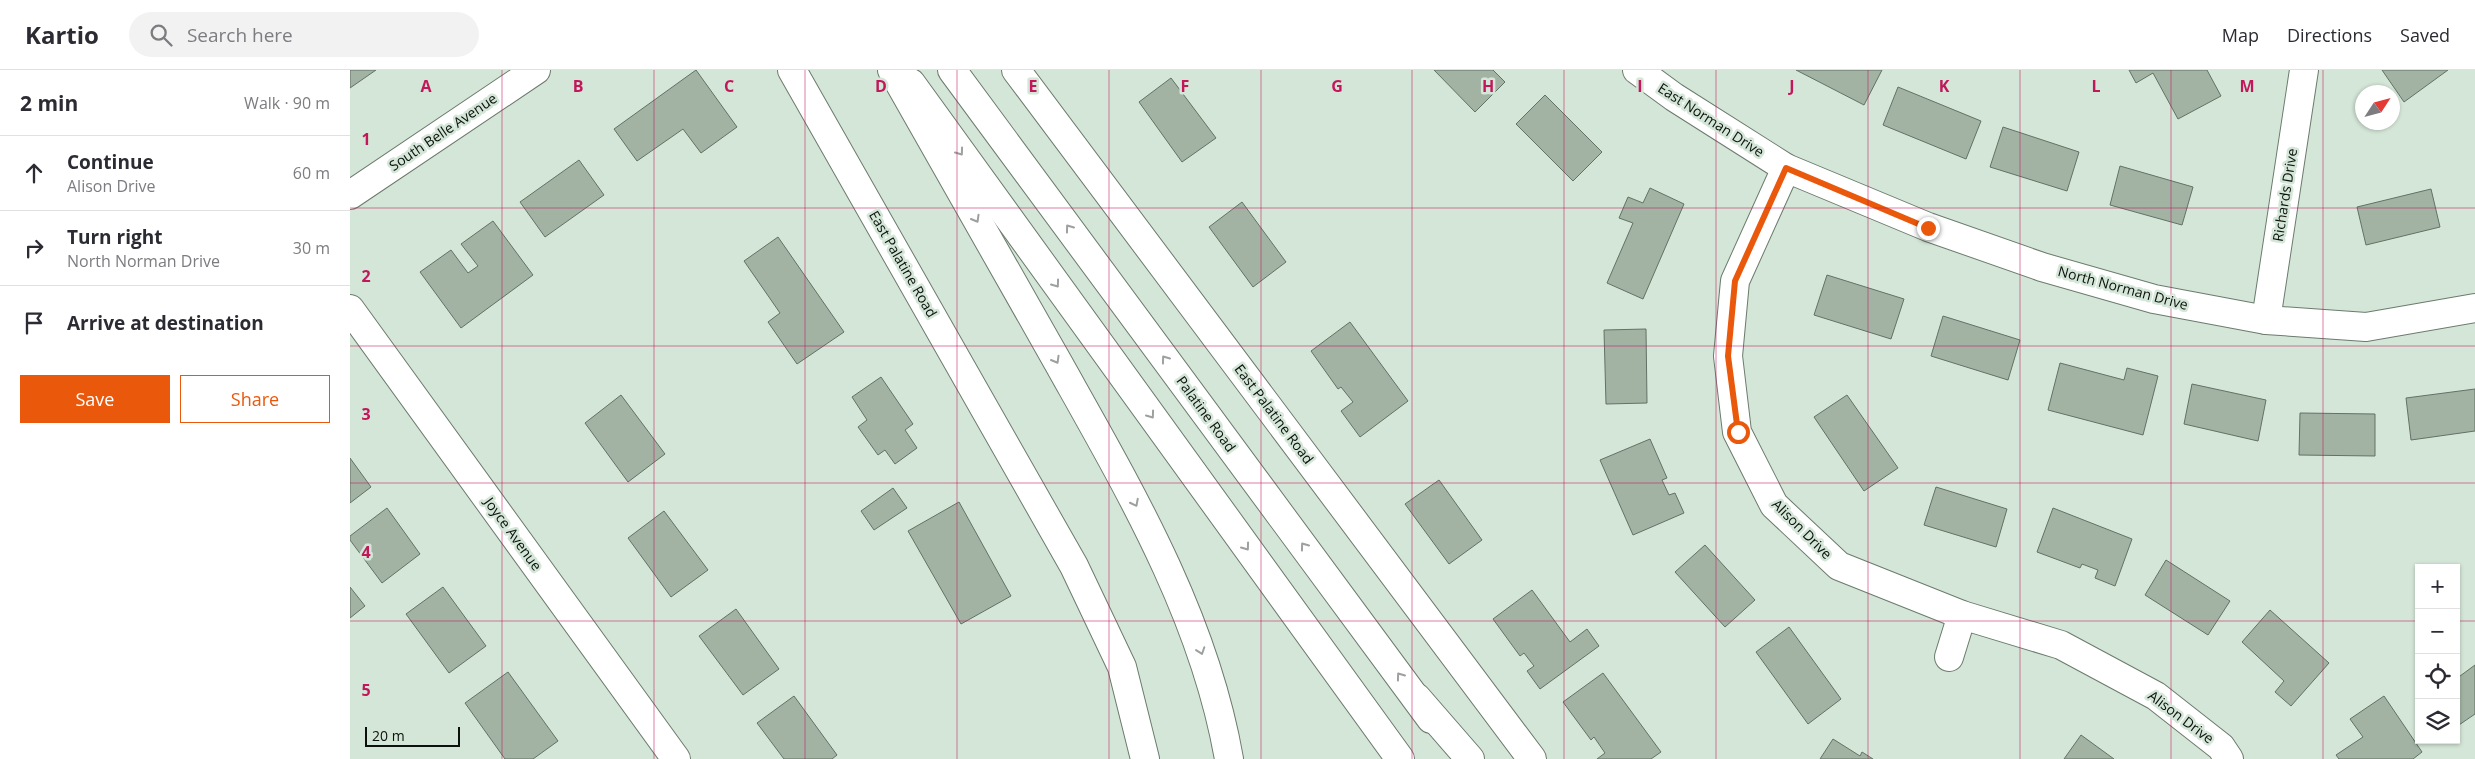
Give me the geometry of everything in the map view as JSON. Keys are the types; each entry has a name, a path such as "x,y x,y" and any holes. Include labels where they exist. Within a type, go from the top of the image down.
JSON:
{"main road":[{"name":"South Belle Avenue","path":"350,195 536,70"},
{"name":"East Palatine Road","path":"792,70 1074,566 1122,667 1145,759"},
{"path":"892,70 1100,438 1163,558 1188,614 1210,678 1229,759"},
{"path":"901,70 1400,759"},
{"name":"Palatine Road","path":"952,70 1416,698 1459,759"},
{"name":"East Palatine Road","path":"1016,70 1532,759"},
{"name":"East Norman Drive","path":"1637,70 1674,97 1786,168"},
{"name":"Richards Drive","path":"2266,320 2304,70"},
{"name":"North Norman Drive","path":"1786,168 1928,228 2042,267 2154,299 2266,320 2366,327 2475,308"},
{"name":"Alison Drive","path":"1786,168 1735,281 1728,356 1738,432 1774,505 1839,566 1962,615 2061,645 2156,696 2221,747 2228,759"},
{"name":"Joyce Avenue","path":"350,309 676,759"},
{"path":"1949,657 1962,615"},
{"path":"1416,698 1470,759"}],"building":[{"path":"350,70 376,70 350,88"},
{"path":"696,70 737,127 701,153 683,129 637,161 614,129"},
{"path":"1434,70 1493,70 1505,82 1475,112"},
{"path":"1796,70 1882,70 1864,105"},
{"path":"2129,70 2207,70 2221,96 2178,119 2153,73 2136,83"},
{"path":"2382,70 2448,70 2404,102 2400,96 2400,85 2392,85"},
{"path":"1171,78 1216,138 1182,162 1139,102"},
{"path":"1898,87 1981,121 1966,159 1883,125"},
{"path":"1545,95 1602,152 1573,181 1516,124"},
{"path":"2003,127 2079,152 2067,191 1990,167"},
{"path":"579,160 604,195 545,237 520,202"},
{"path":"2120,166 2193,187 2182,225 2110,205"},
{"path":"1650,188 1684,204 1643,299 1607,283 1633,223 1619,218 1628,197 1643,203"},
{"path":"2431,189 2440,227 2366,245 2357,207"},
{"path":"1242,202 1286,262 1253,287 1209,227"},
{"path":"493,221 533,275 461,328 420,272 451,250 468,273 478,266 461,244"},
{"path":"778,237 844,332 797,364 768,322 780,313 744,261"},
{"path":"1827,275 1904,299 1891,339 1814,315"},
{"path":"1943,316 2020,340 2008,380 1931,356"},
{"path":"1350,322 1408,401 1360,437 1341,411 1353,402 1341,387 1338,389 1311,351"},
{"path":"1646,329 1647,403 1606,404 1604,330"},
{"path":"2060,363 2124,380 2127,368 2158,376 2143,435 2048,410"},
{"path":"881,377 913,424 905,430 917,448 895,464 885,450 878,455 858,427 867,420 852,397"},
{"path":"2192,384 2266,400 2258,441 2184,424"},
{"path":"2475,389 2475,431 2411,440 2406,398"},
{"path":"621,395 665,454 628,482 585,423"},
{"path":"1847,395 1898,468 1864,491 1814,417"},
{"path":"2300,413 2375,414 2375,456 2299,455"},
{"path":"1650,439 1667,478 1662,480 1669,495 1675,493 1684,513 1633,535 1600,460"},
{"path":"350,458 371,487 350,503"},
{"path":"1439,480 1482,540 1449,564 1405,504"},
{"path":"1936,487 2007,509 1996,547 1924,525"},
{"path":"893,488 907,508 874,530 861,511"},
{"path":"959,502 1011,596 961,624 908,531"},
{"path":"387,508 420,554 382,583 350,540 350,536"},
{"path":"2053,508 2132,539 2115,586 2095,578 2098,570 2082,564 2080,568 2037,552"},
{"path":"664,511 708,570 671,597 628,538"},
{"path":"1705,545 1755,600 1725,627 1675,572"},
{"path":"2166,560 2230,601 2208,635 2145,595"},
{"path":"350,587 365,606 350,618"},
{"path":"443,587 486,646 449,673 406,614"},
{"path":"1532,590 1570,642 1587,629 1599,646 1540,689 1527,671 1534,666 1524,653 1520,656 1493,619"},
{"path":"736,609 779,669 743,695 699,636"},
{"path":"2270,610 2329,663 2291,706 2275,692 2284,681 2242,642"},
{"path":"1789,627 1841,699 1808,724 1756,652"},
{"path":"2475,665 2475,714 2460,724 2460,699 2460,676"},
{"path":"508,672 558,741 533,759 505,759 465,703"},
{"path":"1603,673 1661,752 1651,759 1597,759 1605,753 1594,737 1591,740 1563,702"},
{"path":"794,696 837,755 832,759 784,759 757,723"},
{"path":"2384,696 2422,752 2413,759 2339,759 2336,755 2363,737 2350,719"},
{"path":"2081,735 2114,759 2064,759"},
{"path":"1833,739 1860,756 1862,752 1873,759 1820,759"}],"route":[{"path":"1738,432 1728,356 1735,281 1786,168 1928,228"}]}
